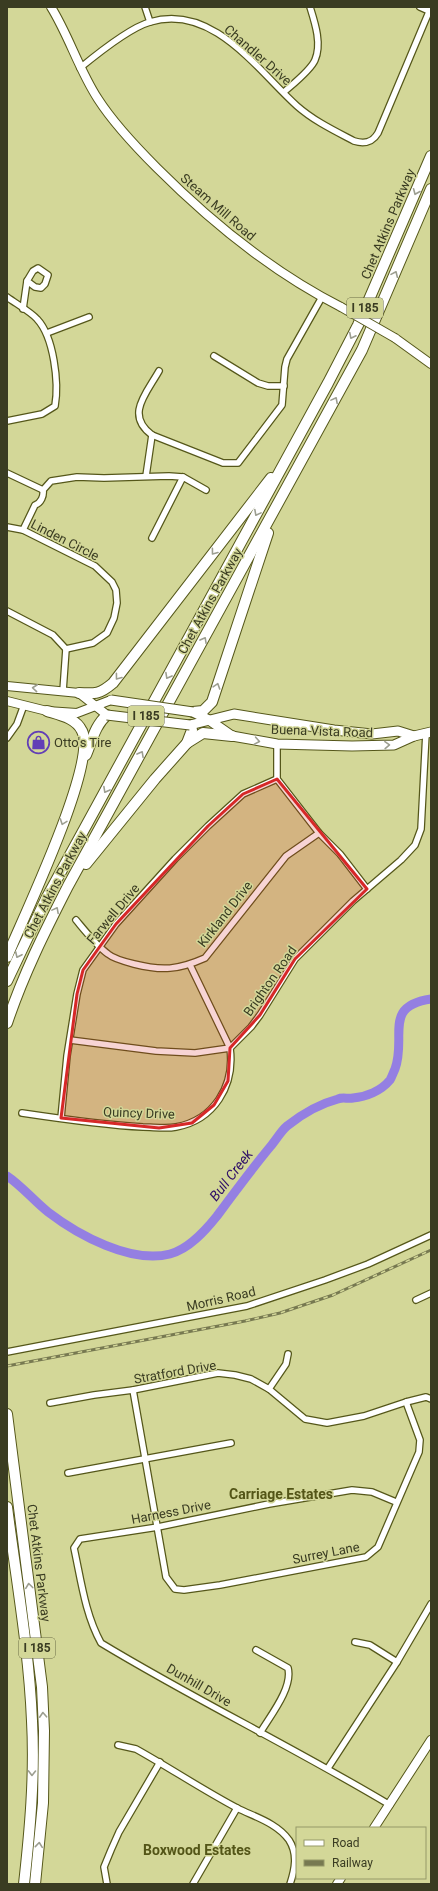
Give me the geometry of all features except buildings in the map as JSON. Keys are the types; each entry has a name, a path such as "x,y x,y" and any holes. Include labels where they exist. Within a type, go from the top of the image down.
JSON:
{"highway":[{"name":"Chet Atkins Parkway","path":"7,980 46,899 358,325 431,156"},
{"name":"Chet Atkins Parkway","path":"7,1023 34,951 68,886 362,350 431,189"},
{"path":"193,712 203,711 212,702 268,534 307,452"},
{"path":"79,693 92,694 102,692 113,683 289,454"},
{"path":"47,711 74,720 80,726 83,733 83,760"},
{"path":"7,957 52,854 74,792 83,760 94,732 102,719 107,715"},
{"path":"188,742 192,730 190,725"},
{"path":"68,886 155,779 188,742 203,733 232,736"},
{"name":"Chet Atkins Parkway","path":"7,1414 42,1687 44,1731 44,1803 35,1884"},
{"name":"Chet Atkins Parkway","path":"7,1507 27,1656 32,1723 32,1776 24,1884"}],"main road":[{"name":"Buena Vista Road","path":"111,700 193,712 209,720 232,736 277,744 352,746 394,745 414,736 429,733"},
{"name":"Buena Vista Road","path":"107,715 190,725 234,714 334,730 372,734 398,731 414,736"}],"street":[{"name":"Steam Mill Road","path":"51,7 80,68 104,106 140,150 167,179 258,256 322,297 341,306 395,338 431,364"},
{"path":"145,7 150,22"},
{"path":"284,92 315,61 318,47 317,34 310,7"},
{"path":"420,7 430,9"},
{"name":"Chandler Drive","path":"80,68 102,50 150,22 172,19 189,20 205,26 241,51 307,114 339,133 361,143 374,139 430,9"},
{"path":"23,309 27,281"},
{"path":"7,297 37,319 47,333 54,368 57,394 55,406 42,414 7,420"},
{"path":"159,371 138,407 139,418 143,428 152,435 223,464 238,463 282,405 285,367 322,297"},
{"path":"47,333 89,317"},
{"path":"214,356 258,382 268,386 284,386"},
{"path":"146,476 152,435"},
{"path":"7,473 42,490"},
{"path":"42,490 51,481 77,477 104,478 146,476 182,477 206,490"},
{"path":"152,538 182,477"},
{"path":"23,530 35,505 38,504 43,495 42,490"},
{"name":"Linden Circle","path":"7,527 23,530 95,566 112,582 116,590 117,603 114,618 107,633 93,643 66,648"},
{"path":"7,611 53,635 66,648 63,691"},
{"path":"7,686 79,693 98,706 107,715"},
{"name":"Buena Vista Road","path":"7,701 47,711 77,713 111,700"},
{"path":"7,738 17,724 24,705"},
{"name":"Brighton Road","path":"230,1048 251,1027 295,959 353,901 401,860 415,844 421,829 429,733"},
{"path":"277,744 277,779 319,833 340,854 368,889"},
{"name":"Farwell Drive","path":"61,1118 76,994 83,970 116,924 175,859 208,826 243,794 277,779"},
{"name":"Kirkland Drive","path":"76,920 109,955 159,970 190,965 205,958 286,856 319,833"},
{"name":"Quincy Drive","path":"22,1113 125,1126 174,1128 192,1123 205,1116 223,1093 228,1081 231,1070 230,1048 190,965"},
{"path":"70,1040 156,1051 195,1053 230,1048"},
{"name":"Morris Road","path":"7,1352 247,1306 360,1267 431,1235"},
{"path":"416,1300 431,1293"},
{"path":"269,1389 286,1364 288,1354"},
{"name":"Stratford Drive","path":"50,1403 133,1390 218,1374 235,1375 251,1379 269,1389 304,1419 327,1423 364,1416 426,1397 431,1398"},
{"path":"133,1390 158,1527"},
{"name":"Surrey Lane","path":"158,1527 166,1578 175,1589 184,1590 220,1585 366,1556 378,1548 396,1502 419,1452 420,1440 406,1402"},
{"path":"68,1474 145,1458 230,1443"},
{"name":"Harness Drive","path":"90,1538 158,1527 254,1507 352,1490 372,1492 396,1502"},
{"name":"Dunhill Drive","path":"90,1538 80,1539 74,1548 84,1593 95,1632 101,1643 260,1733 328,1768 390,1805"},
{"path":"328,1768 397,1662 430,1607"},
{"path":"355,1642 370,1645 397,1662"},
{"path":"256,1650 288,1668 290,1676 285,1690 260,1733"},
{"path":"375,1827 431,1740"},
{"path":"118,1745 136,1749 237,1808 267,1822 279,1830 290,1841 295,1855 295,1863 290,1884"},
{"path":"107,1884 104,1866 119,1832 160,1762"},
{"path":"194,1884 237,1808"}],"highlighted area":[{"path":"277,779 367,889 295,959 260,1015 230,1048 228,1081 214,1105 192,1123 159,1128 61,1118 77,994 83,970 116,924 208,826 243,794"}],"waterway":[{"name":"Bull Creek","path":"7,1176 60,1221 90,1238 122,1251 139,1255 155,1256 177,1252 190,1244 207,1228 287,1126 299,1117 324,1104 340,1098 368,1095 386,1084 392,1076 398,1057 399,1025 401,1016 406,1008 416,1003 431,999"}],"railway":[{"path":"7,1366 280,1313 333,1295 431,1250"}],"place":[{"name":"Otto's Tire","path":"38,742"}],"district":[{"name":"Carriage Estates","path":"281,1494"},
{"name":"Boxwood Estates","path":"197,1850"}]}
